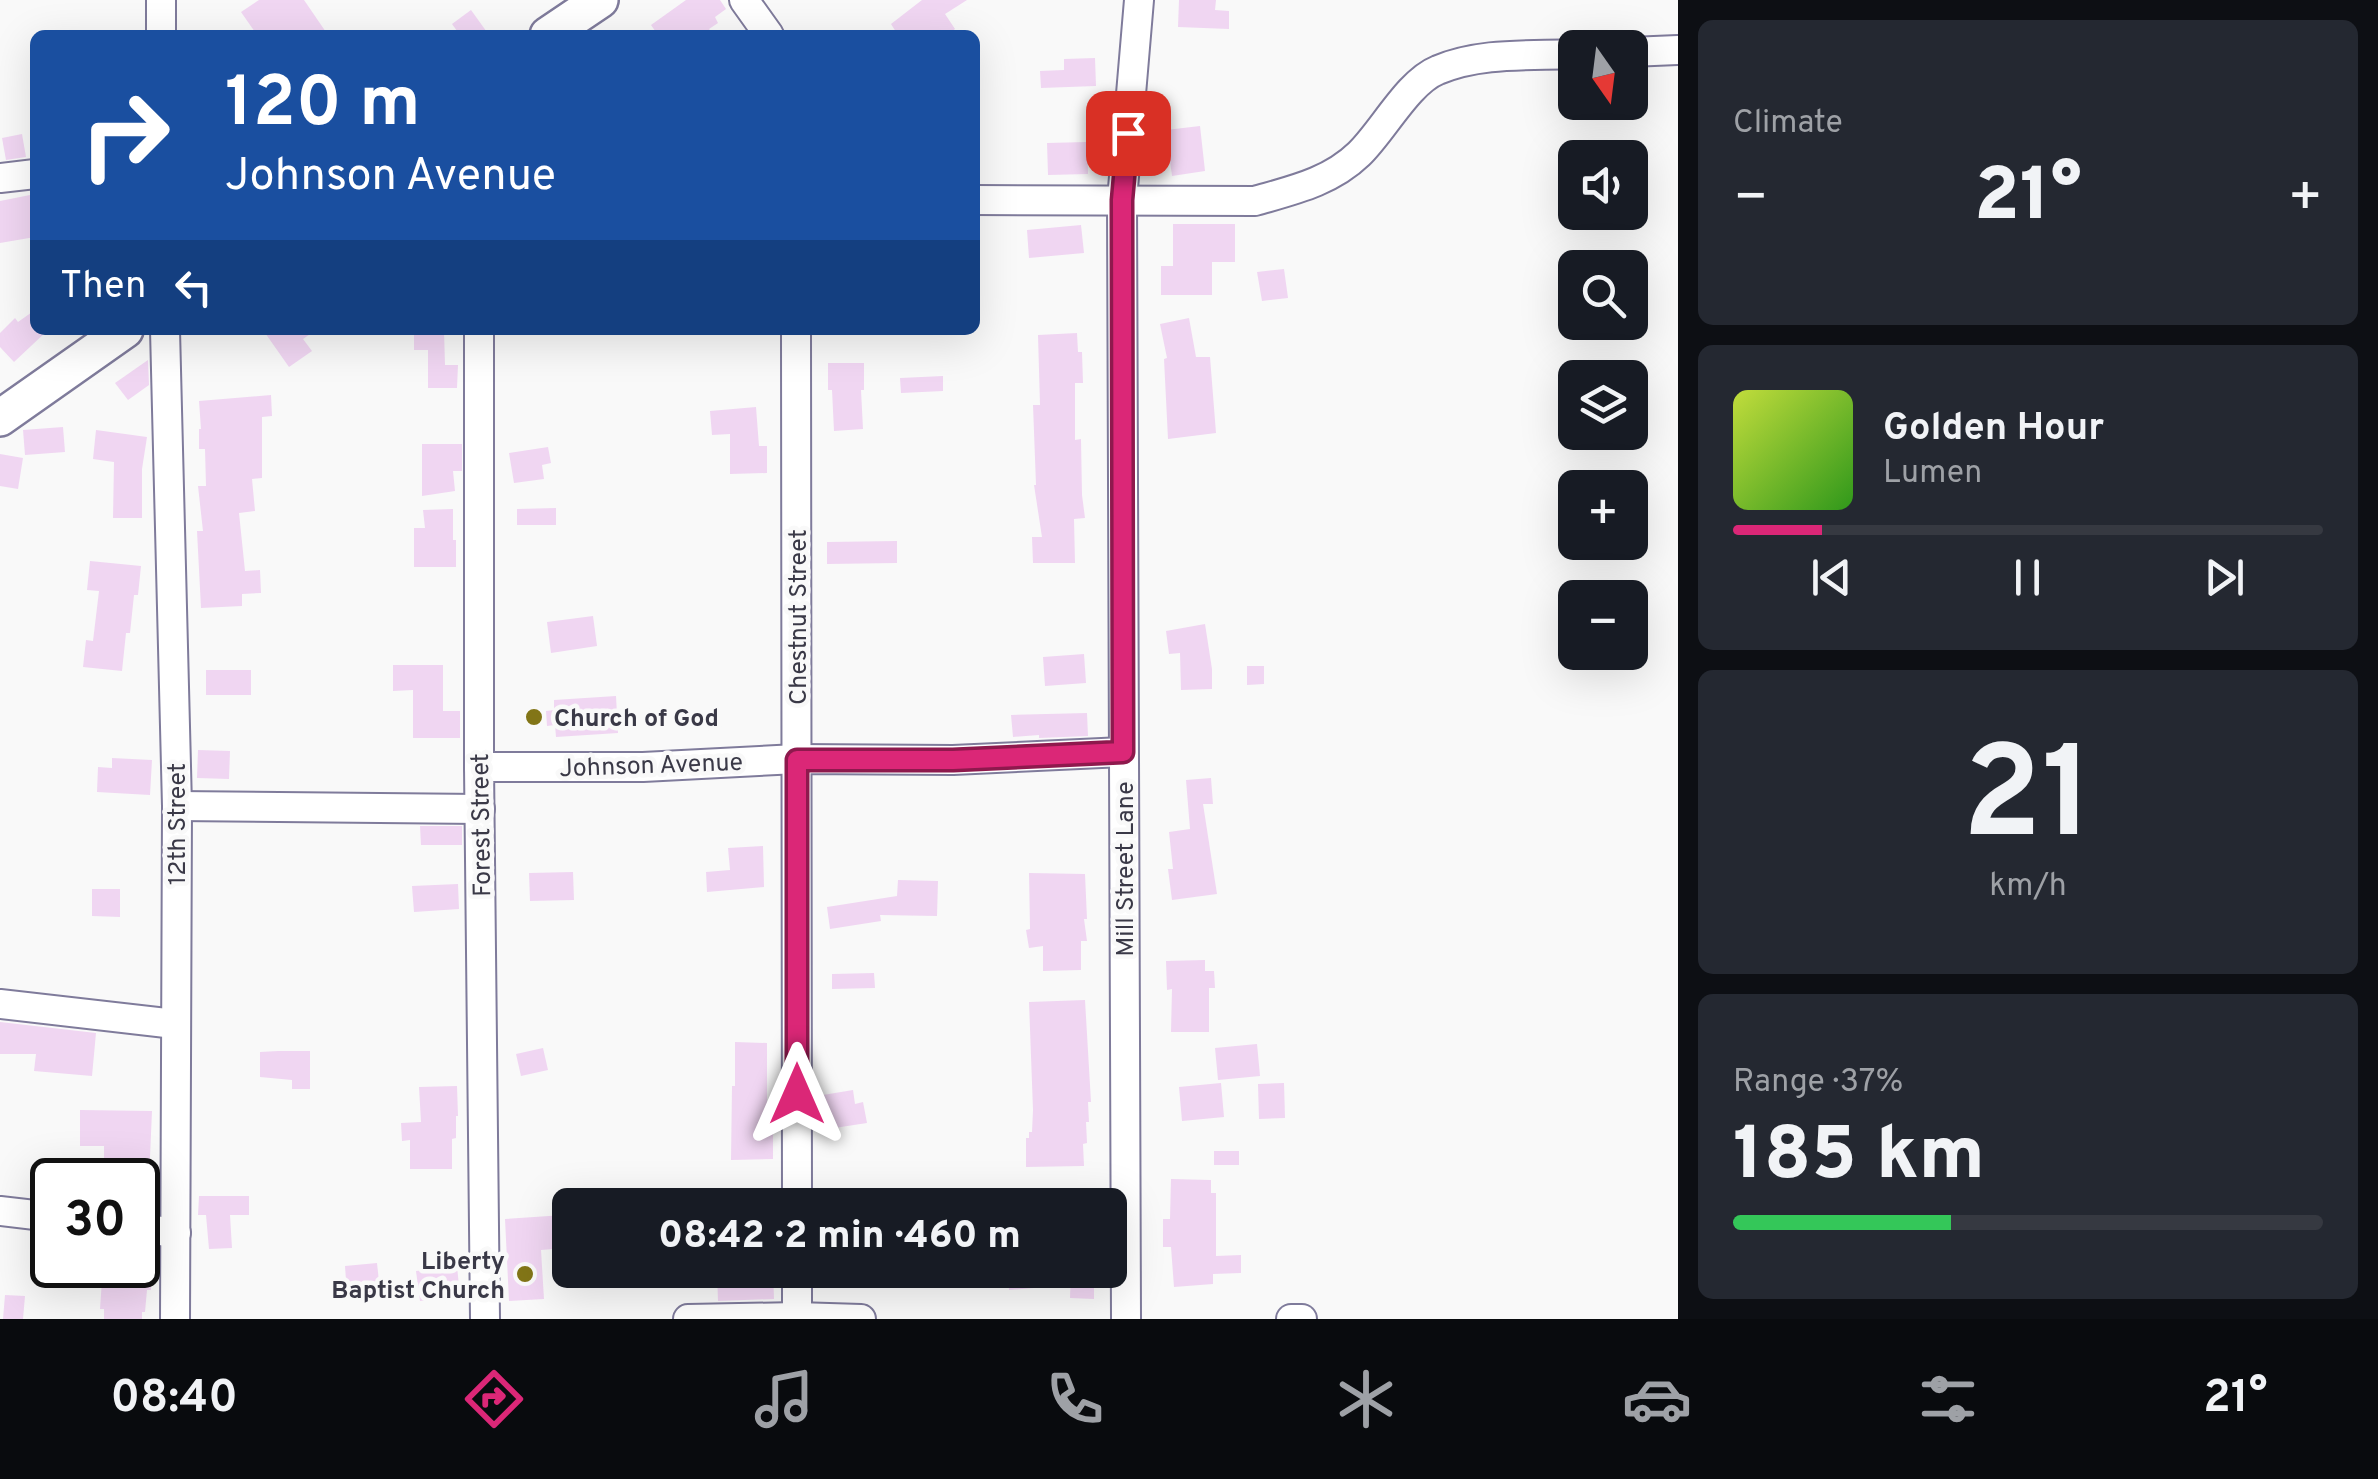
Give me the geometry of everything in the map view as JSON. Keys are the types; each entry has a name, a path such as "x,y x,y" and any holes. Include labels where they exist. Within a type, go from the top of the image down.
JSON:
{"main road":[{"path":"0,418 119,335"}],"street":[{"path":"161,0 161,30"},
{"path":"744,0 765,30"},
{"name":"Mill Street Lane","path":"1126,1319 1122,200 1139,0"},
{"path":"1648,51 1678,50"},
{"path":"980,200 1255,201 1299,189 1338,172 1361,153 1413,89 1434,71 1486,58 1558,55"},
{"path":"0,178 30,175"},
{"name":"12th Street","path":"165,335 177,806 174,1319"},
{"name":"Forest Street","path":"479,335 485,1319"},
{"name":"Chestnut Street","path":"796,335 797,1188"},
{"name":"Johnson Avenue","path":"479,767 953,760 1123,752"},
{"path":"177,806 480,808"},
{"path":"0,1004 176,1024"},
{"path":"0,1211 30,1215"},
{"path":"160,1230 176,1232"},
{"path":"797,1288 797,1318"},
{"path":"688,1319 861,1319"},
{"path":"1291,1319 1302,1319"}],"building":[{"path":"259,0 304,0 325,30 254,30 241,12"},
{"path":"686,0 720,0 726,9 715,17 718,23 710,30 654,30 651,25"},
{"path":"922,0 967,0 945,14 954,30 895,30 891,24"},
{"path":"1179,0 1216,0 1215,10 1229,11 1229,29 1178,27"},
{"path":"471,10 485,30 456,30 452,24"},
{"path":"1095,58 1096,86 1041,88 1040,71 1064,70 1064,59"},
{"path":"1200,126 1205,171 1172,176 1166,130"},
{"path":"22,134 26,157 6,160 2,138"},
{"path":"1087,142 1088,174 1048,175 1047,143"},
{"path":"30,195 30,238 0,243 0,201"},
{"path":"1173,224 1235,224 1235,262 1212,262 1212,295 1161,295 1161,266 1173,266"},
{"path":"1081,225 1084,253 1029,258 1027,230"},
{"path":"1284,269 1288,298 1262,301 1257,272"},
{"path":"30,314 30,335 43,335 14,362 0,347 0,333 15,318 18,322"},
{"path":"1189,318 1196,357 1210,357 1216,433 1168,439 1164,359 1167,358 1160,324"},
{"path":"1077,333 1083,383 1075,383 1075,440 1081,439 1085,518 1074,519 1075,563 1033,563 1032,537 1042,537 1034,485 1033,405 1040,405 1038,335"},
{"path":"267,335 309,335 303,339 312,351 289,367"},
{"path":"414,335 444,335 445,365 458,365 457,388 428,388 428,350 414,350"},
{"path":"148,360 149,385 128,400 115,383"},
{"path":"828,363 864,363 863,429 834,431"},
{"path":"943,376 943,391 901,393 900,378"},
{"path":"271,395 272,416 262,417 262,478 252,479 255,511 239,513 245,571 260,570 261,593 242,594 242,606 201,608 197,531 203,531 198,486 206,486 205,449 199,449 199,401"},
{"path":"756,407 759,446 767,446 767,473 730,474 730,434 712,435 710,411"},
{"path":"63,427 65,452 25,455 23,430"},
{"path":"96,430 147,437 142,469 142,518 113,518 114,462 93,459"},
{"path":"422,444 462,444 462,471 453,471 455,491 422,496"},
{"path":"548,447 551,463 542,465 544,479 514,483 509,453"},
{"path":"0,454 23,458 18,489 0,486"},
{"path":"556,508 556,525 517,525 517,509"},
{"path":"453,509 456,567 414,567 414,528 425,528 423,510"},
{"path":"897,541 897,563 827,564 827,542"},
{"path":"90,561 141,566 122,671 83,667 86,640 93,641 99,591 87,590"},
{"path":"593,616 597,646 551,653 547,622"},
{"path":"1205,624 1212,689 1181,690 1180,653 1169,654 1166,631"},
{"path":"1084,654 1086,683 1045,686 1043,657"},
{"path":"393,665 443,665 443,711 460,711 460,738 413,738 413,690 393,691"},
{"path":"1247,666 1264,666 1264,684 1247,685"},
{"path":"206,670 251,670 251,695 206,695"},
{"path":"616,696 618,733 556,737 555,725 547,726 546,711 554,710 554,700"},
{"path":"1087,713 1088,736 1013,737 1011,715"},
{"path":"198,750 230,751 229,779 197,778"},
{"path":"112,758 152,760 150,795 97,792 98,767 112,768"},
{"path":"1211,778 1213,804 1203,804 1217,894 1172,900 1169,832 1190,829 1186,780"},
{"path":"420,826 462,826 462,845 421,845"},
{"path":"763,846 764,887 707,892 706,872 730,870 728,848"},
{"path":"573,872 574,900 530,901 529,873"},
{"path":"1029,873 1085,874 1087,941 1081,941 1081,970 1043,971 1043,946 1029,948"},
{"path":"898,880 938,881 937,916 880,915 881,921 830,929 827,907 897,896"},
{"path":"458,884 459,909 414,912 412,886"},
{"path":"92,889 120,889 120,917 92,916"},
{"path":"1205,960 1205,971 1214,971 1215,988 1209,988 1209,1032 1171,1032 1172,989 1167,990 1166,961"},
{"path":"874,973 875,988 832,989 832,974"},
{"path":"1085,1000 1091,1102 1086,1122 1087,1143 1083,1144 1084,1166 1026,1167 1026,1138 1032,1132 1033,1110 1029,1002"},
{"path":"0,1022 96,1033 92,1076 34,1071 36,1054 0,1054"},
{"path":"735,1042 767,1043 767,1129 773,1128 773,1159 731,1160"},
{"path":"1257,1044 1260,1076 1218,1080 1215,1048"},
{"path":"543,1048 548,1070 521,1076 516,1054"},
{"path":"310,1051 310,1089 292,1089 292,1080 260,1077 260,1052"},
{"path":"1221,1083 1224,1117 1182,1121 1179,1087"},
{"path":"1284,1083 1285,1118 1259,1119 1258,1084"},
{"path":"457,1086 452,1169 410,1169 410,1140 402,1141 401,1123 421,1122 419,1087"},
{"path":"853,1090 855,1104 863,1102 867,1123 828,1129 823,1095"},
{"path":"80,1110 152,1111 150,1158 104,1158 104,1146 80,1146"},
{"path":"1214,1151 1239,1151 1239,1165 1214,1165"},
{"path":"1171,1179 1211,1180 1211,1193 1216,1193 1216,1256 1241,1255 1241,1273 1213,1274 1213,1284 1174,1287 1171,1247 1163,1247 1163,1219 1170,1219"},
{"path":"199,1196 249,1196 249,1215 230,1215 232,1248 209,1249 206,1215 198,1215"},
{"name":"Liberty Baptist Church","path":"552,1216 552,1249 541,1250 544,1299 509,1301 505,1219"},
{"path":"377,1263 380,1291 347,1294 345,1266"},
{"path":"457,1266 460,1296 420,1301 416,1271"},
{"path":"101,1288 151,1288 147,1290 142,1319 104,1319 104,1309 100,1309"},
{"path":"718,1288 774,1288 774,1299 718,1301"},
{"path":"1070,1288 1094,1288 1094,1299 1070,1298"},
{"path":"5,1295 25,1296 23,1319 3,1319"}],"place":[{"name":"Church of God","path":"534,717"},
{"name":"Liberty Baptist Church","path":"525,1274"}],"route":[{"path":"797,1094 797,760 953,760 1123,752 1122,200 1128,133"}]}
